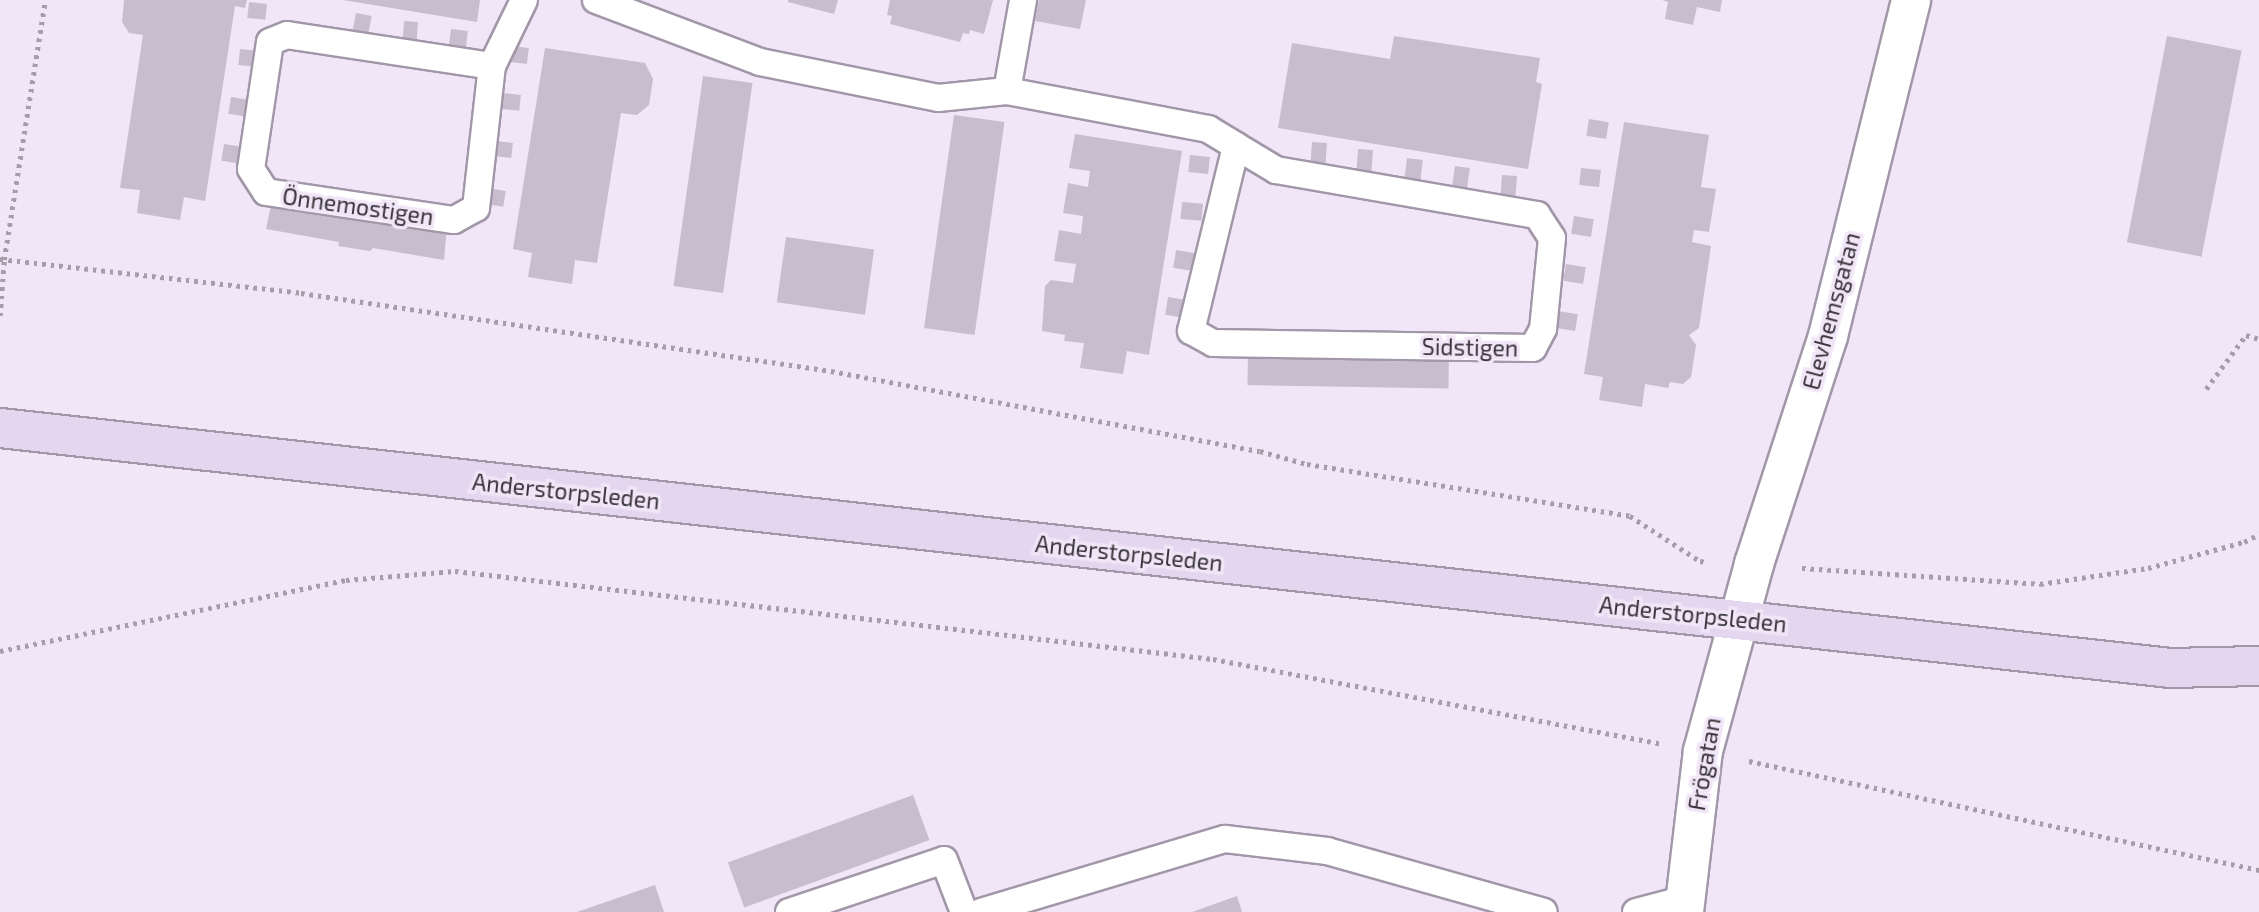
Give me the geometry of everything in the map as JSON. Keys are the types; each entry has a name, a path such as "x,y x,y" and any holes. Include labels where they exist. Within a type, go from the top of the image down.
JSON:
{"main road":[{"name":"Anderstorpsleden","path":"0,428 2170,668 2259,666"}],"street":[{"name":"Elevhemsgatan","path":"1738,619 1828,336 1911,0"},
{"name":"Frögatan","path":"1685,905 1703,751 1738,619"}],"lane":[{"name":"Önnemostigen","path":"492,66 287,35 270,43 251,169 266,192 454,220 476,208 492,66 524,0"},
{"path":"596,0 760,62 938,98 1007,91 1023,0"},
{"name":"Sidstigen","path":"1007,91 1208,129 1276,170 1537,215 1552,238 1543,329 1533,348 1213,343 1191,331 1236,146"},
{"path":"789,912 944,860 980,911 1225,839 1327,851 1544,912"},
{"path":"1636,912 1685,905"}],"path":[{"path":"0,316 2,260 46,0"},
{"path":"2,260 301,293 831,371 1260,451 1307,464 1630,516 1700,561 2040,584 2148,568 2244,542 2259,534"},
{"path":"2206,389 2246,334 2259,339"},
{"path":"0,651 346,580 455,571 1213,659 1703,751 2259,870"}],"building":[{"path":"124,0 247,0 245,8 235,6 205,201 184,197 180,220 137,213 140,190 120,188 143,35 129,33 122,22"},
{"path":"343,0 480,0 477,22"},
{"path":"788,0 838,0 834,14"},
{"path":"890,0 993,0 984,34 970,30 969,34 963,33 960,42 890,24 892,16 887,15"},
{"path":"1039,0 1086,0 1080,29 1035,21"},
{"path":"1662,0 1722,0 1720,12 1697,7 1693,25 1665,19 1668,2"},
{"path":"249,2 267,4 265,20 247,18"},
{"path":"356,13 372,16 368,36 352,33"},
{"path":"404,21 418,22 417,43 403,42"},
{"path":"451,29 468,31 465,51 449,49"},
{"path":"1394,36 1540,58 1536,82 1542,84 1528,169 1278,128 1292,43 1390,59"},
{"path":"2167,36 2242,51 2202,257 2127,242"},
{"path":"512,46 529,48 527,64 510,62"},
{"path":"545,48 645,63 653,79 649,105 637,115 621,113 597,263 575,260 572,284 528,277 532,253 513,249"},
{"path":"240,49 258,51 256,67 238,65"},
{"path":"703,76 753,83 723,293 673,286"},
{"path":"503,93 521,95 519,111 501,109"},
{"path":"231,97 249,100 246,117 228,114"},
{"path":"954,115 1005,122 975,335 924,328"},
{"path":"1589,119 1609,122 1606,139 1586,136"},
{"path":"1624,122 1709,135 1701,187 1716,189 1709,232 1694,230 1692,242 1711,246 1699,328 1689,335 1696,345 1691,377 1683,384 1670,382 1668,388 1645,384 1642,407 1599,400 1603,377 1584,374"},
{"path":"1075,134 1182,151 1149,355 1127,351 1123,374 1080,368 1084,343 1064,341 1065,335 1042,331 1045,286 1051,280 1073,283 1076,264 1054,261 1059,230 1081,234 1083,216 1063,213 1068,183 1088,187 1090,171 1069,168"},
{"path":"495,141 513,143 511,158 493,156"},
{"path":"1312,142 1327,143 1325,165 1310,164"},
{"path":"224,144 242,147 239,164 221,161"},
{"path":"1358,149 1373,150 1371,172 1356,171"},
{"path":"1190,155 1210,157 1208,174 1188,172"},
{"path":"1407,158 1423,160 1420,183 1404,181"},
{"path":"1455,166 1470,168 1467,190 1452,188"},
{"path":"1581,168 1601,170 1599,187 1579,185"},
{"path":"1502,175 1517,176 1516,196 1501,195"},
{"path":"487,188 506,191 503,207 484,204"},
{"path":"272,200 447,227 444,260 373,248 370,251 338,246 339,242 266,229"},
{"path":"1182,202 1203,204 1201,221 1181,219"},
{"path":"1574,216 1594,219 1591,237 1571,234"},
{"path":"786,237 874,249 865,315 777,302"},
{"path":"1176,250 1196,253 1193,271 1173,268"},
{"path":"1566,264 1586,267 1583,284 1563,281"},
{"path":"1168,297 1188,300 1185,318 1165,315"},
{"path":"1558,311 1578,314 1575,331 1555,328"},
{"path":"1248,353 1449,357 1448,389 1247,385"},
{"path":"913,795 929,840 744,907 728,862"},
{"path":"655,885 664,912 577,912"},
{"path":"1237,896 1242,912 1192,912"}]}
